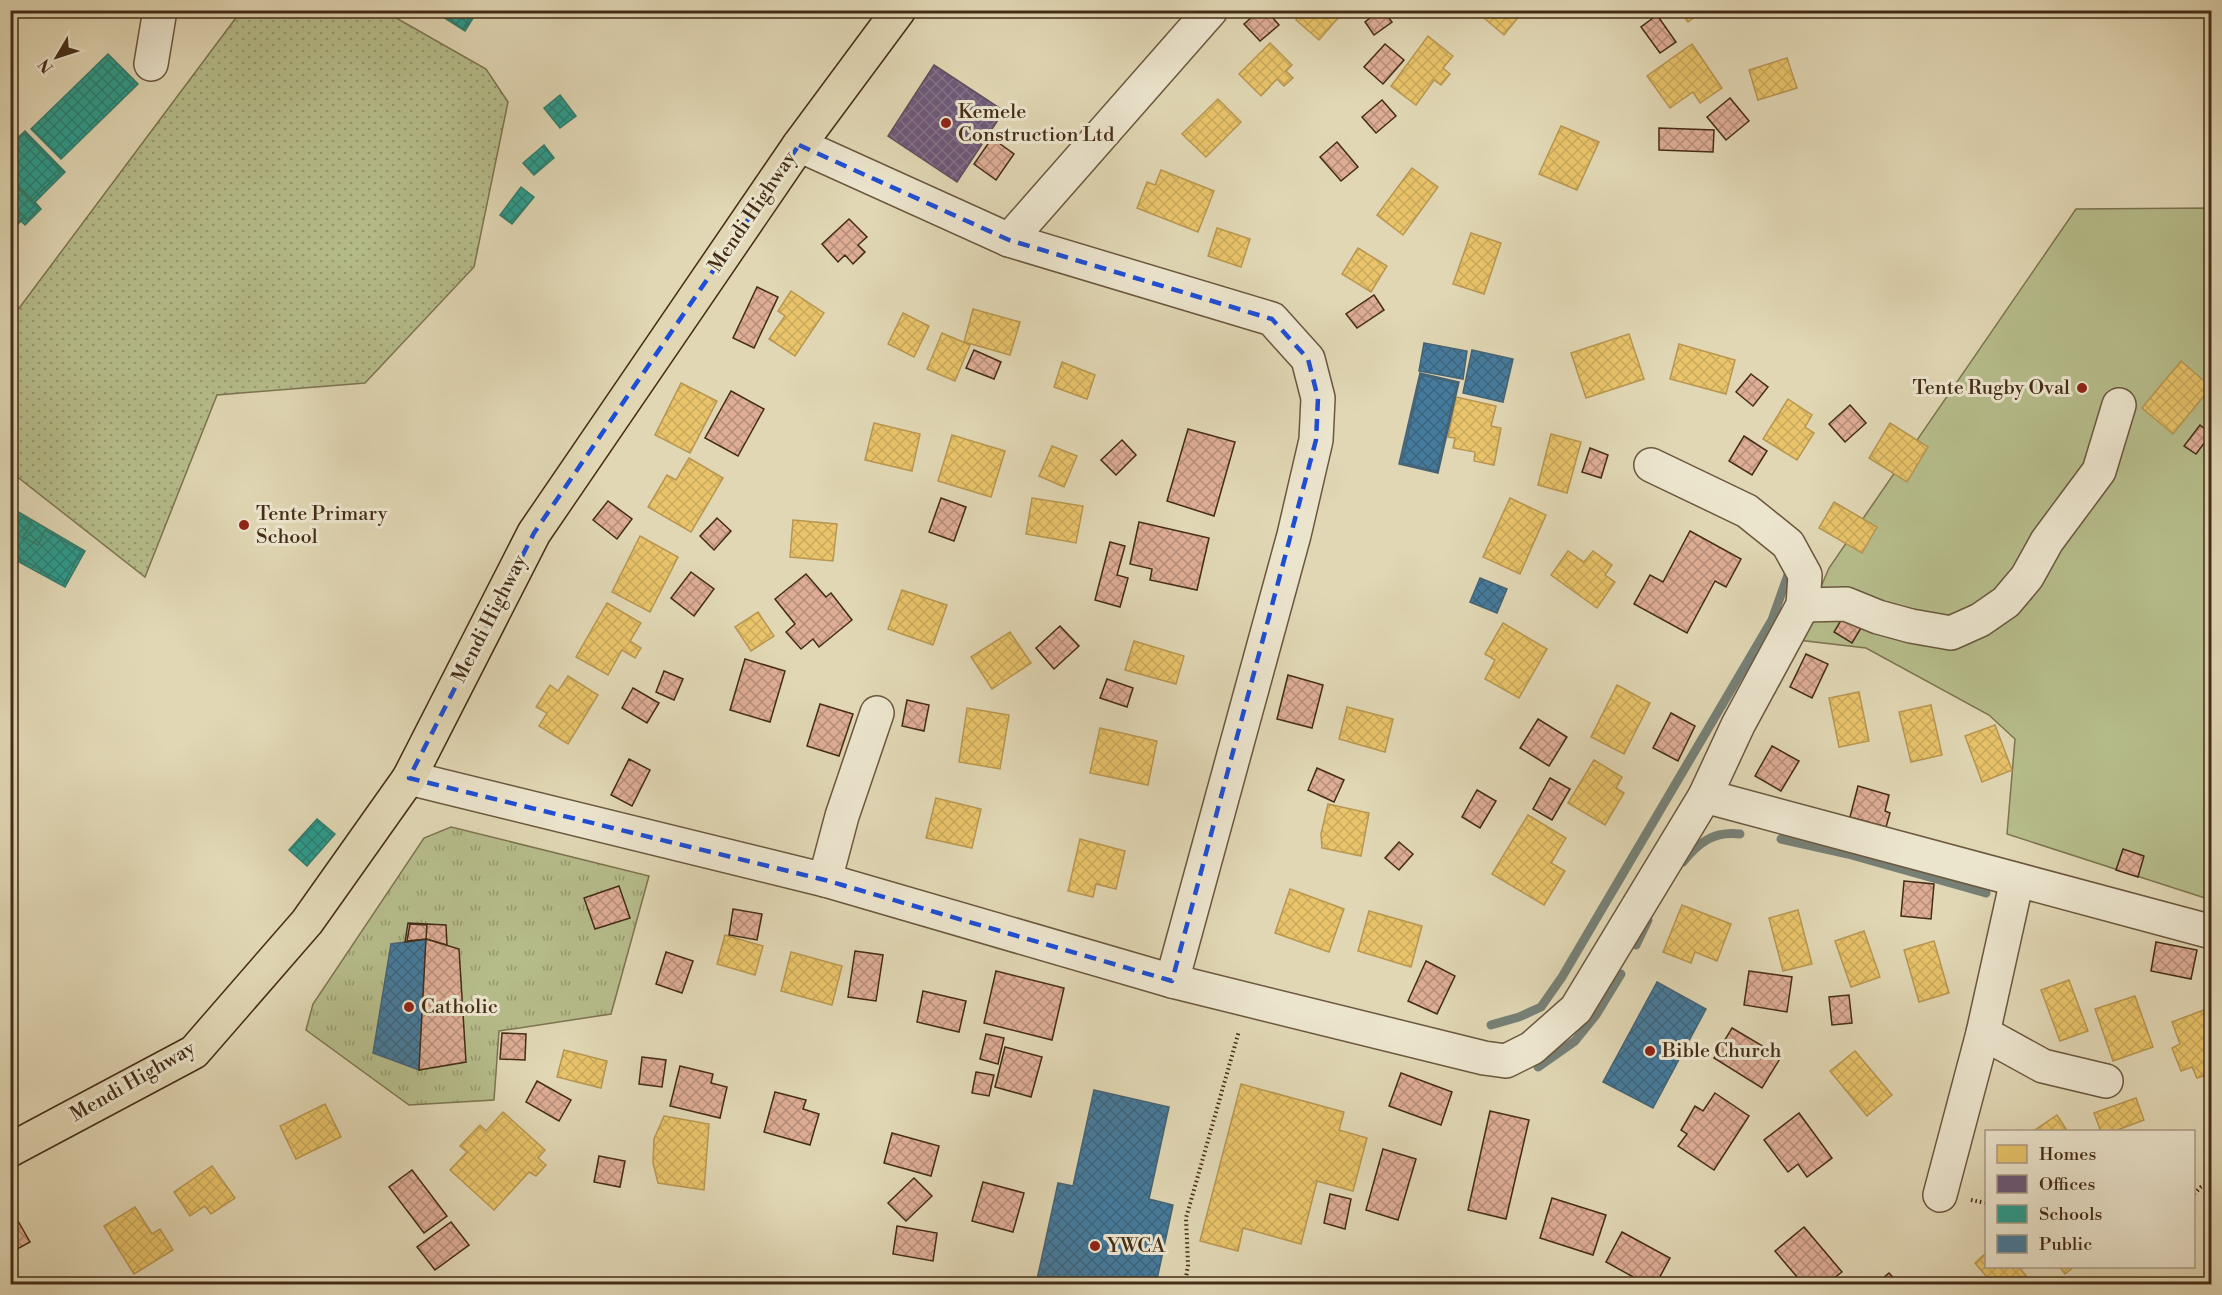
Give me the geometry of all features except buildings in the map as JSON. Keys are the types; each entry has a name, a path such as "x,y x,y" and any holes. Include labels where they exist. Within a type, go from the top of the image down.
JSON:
{"main road":[{"name":"Mendi Highway","path":"10,1150 194,1052 307,922 409,778 534,532 799,145 899,10"}],"street":[{"path":"150,64 160,10"},
{"path":"1009,240 1211,10"},
{"path":"799,145 1009,240 1272,319 1308,359 1318,398 1316,440 1294,535 1172,981"},
{"path":"1803,605 1846,604 1878,617 1951,633 1980,620 2006,602 2027,577 2047,541 2099,471 2119,405"},
{"path":"409,778 825,880 1172,981 1484,1058 1506,1061 1532,1048 1576,1009 1705,796 1738,725 1803,605 1805,575 1788,544 1747,511 1651,465"},
{"path":"825,880 842,816 877,713"},
{"path":"1705,796 2211,932"},
{"path":"1940,1195 1983,1033 2017,880"},
{"path":"1983,1033 2043,1066 2106,1081"}],"path":[{"path":"1185,1284 1188,1265 1186,1218 1248,999"},
{"path":"2195,1192 2211,1181"}],"highlighted area":[{"path":"799,145 1009,240 1272,319 1308,359 1318,398 1316,440 1172,981 825,880 409,778 534,533"}],"green space":[{"path":"241,11 384,11 486,69 508,102 474,267 365,383 217,395 145,577 11,472 11,319"},
{"name":"Tente Rugby Oval","path":"2211,208 2211,900 2007,834 2015,739 1989,715 1866,648 1798,640 1829,568 2076,209"},
{"path":"451,827 649,876 611,1014 499,1031 494,1100 409,1105 306,1030 313,1004 424,838"}],"waterway":[{"path":"1491,1025 1519,1017 1541,1007 1562,977 1772,620 1788,575"},
{"path":"1683,862 1708,839 1722,834 1740,834"},
{"path":"1781,839 1848,854 1986,893"},
{"path":"1636,945 1648,920"},
{"path":"1538,1067 1575,1041 1596,1015 1621,974"}],"place":[{"name":"Kemele Construction Ltd","path":"946,123"},
{"name":"Tente Rugby Oval","path":"2082,388"},
{"name":"Tente Primary School","path":"244,525"},
{"name":"Catholic","path":"409,1007"},
{"name":"Bible Church","path":"1650,1051"},
{"name":"YWCA","path":"1095,1246"}]}
